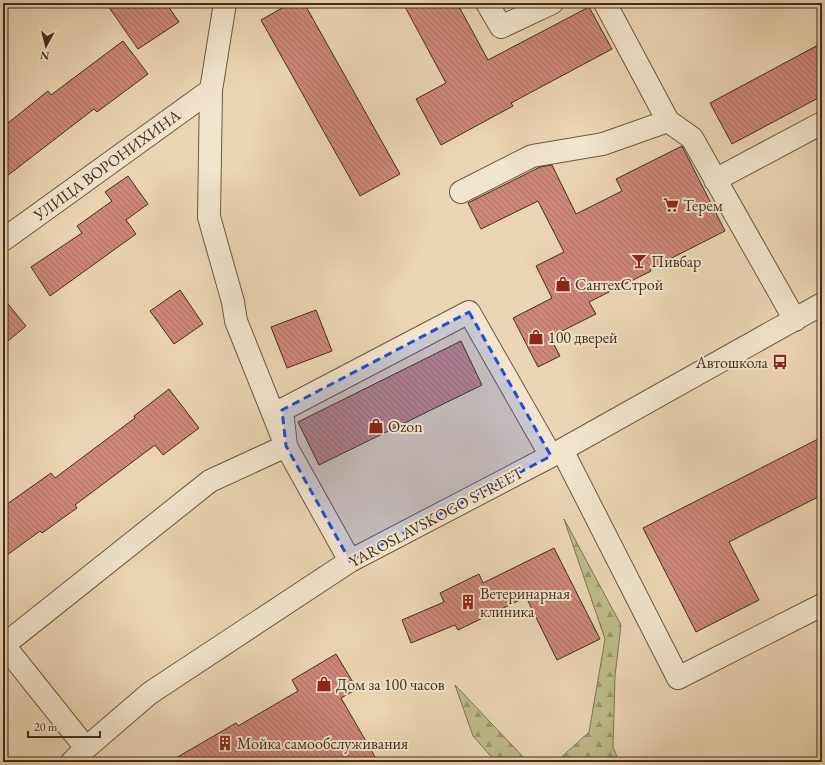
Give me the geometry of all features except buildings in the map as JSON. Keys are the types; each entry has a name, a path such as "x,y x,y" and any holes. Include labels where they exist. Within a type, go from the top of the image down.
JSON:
{"street":[{"path":"225,3 210,90 209,217 233,302 236,321 286,446 350,561"},
{"path":"487,3 501,27 552,3"},
{"path":"605,3 668,120 692,138 795,320"},
{"name":"УЛИЦА ВОРОНИХИНА","path":"3,240 210,90"},
{"path":"461,192 532,156 603,144 668,120"},
{"path":"715,180 822,124"},
{"name":"YAROSLAVSKOGO STREET","path":"79,755 150,693 350,561 557,453 822,304"},
{"path":"286,446 282,410 469,312 557,453 678,678 822,605"},
{"path":"79,755 4,644 210,481 286,446"}],"highlighted area":[{"path":"469,312 551,456 350,561 286,446 282,410"}],"green space":[{"path":"564,519 621,625 615,676 613,747 619,762 556,762 589,732 605,639"},
{"path":"455,685 528,762 496,762 473,736"}],"place":[{"name":"Терем","path":"671,205"},
{"name":"Пивбар","path":"639,261"},
{"name":"СантехСтрой","path":"563,284"},
{"name":"100 дверей","path":"536,337"},
{"name":"Автошкола","path":"780,362"},
{"name":"Ozon","path":"376,426"},
{"name":"Ветеринарная клиника","path":"468,602"},
{"name":"Дом за 100 часов","path":"324,684"},
{"name":"Мойка самообслуживания","path":"225,743"}]}
